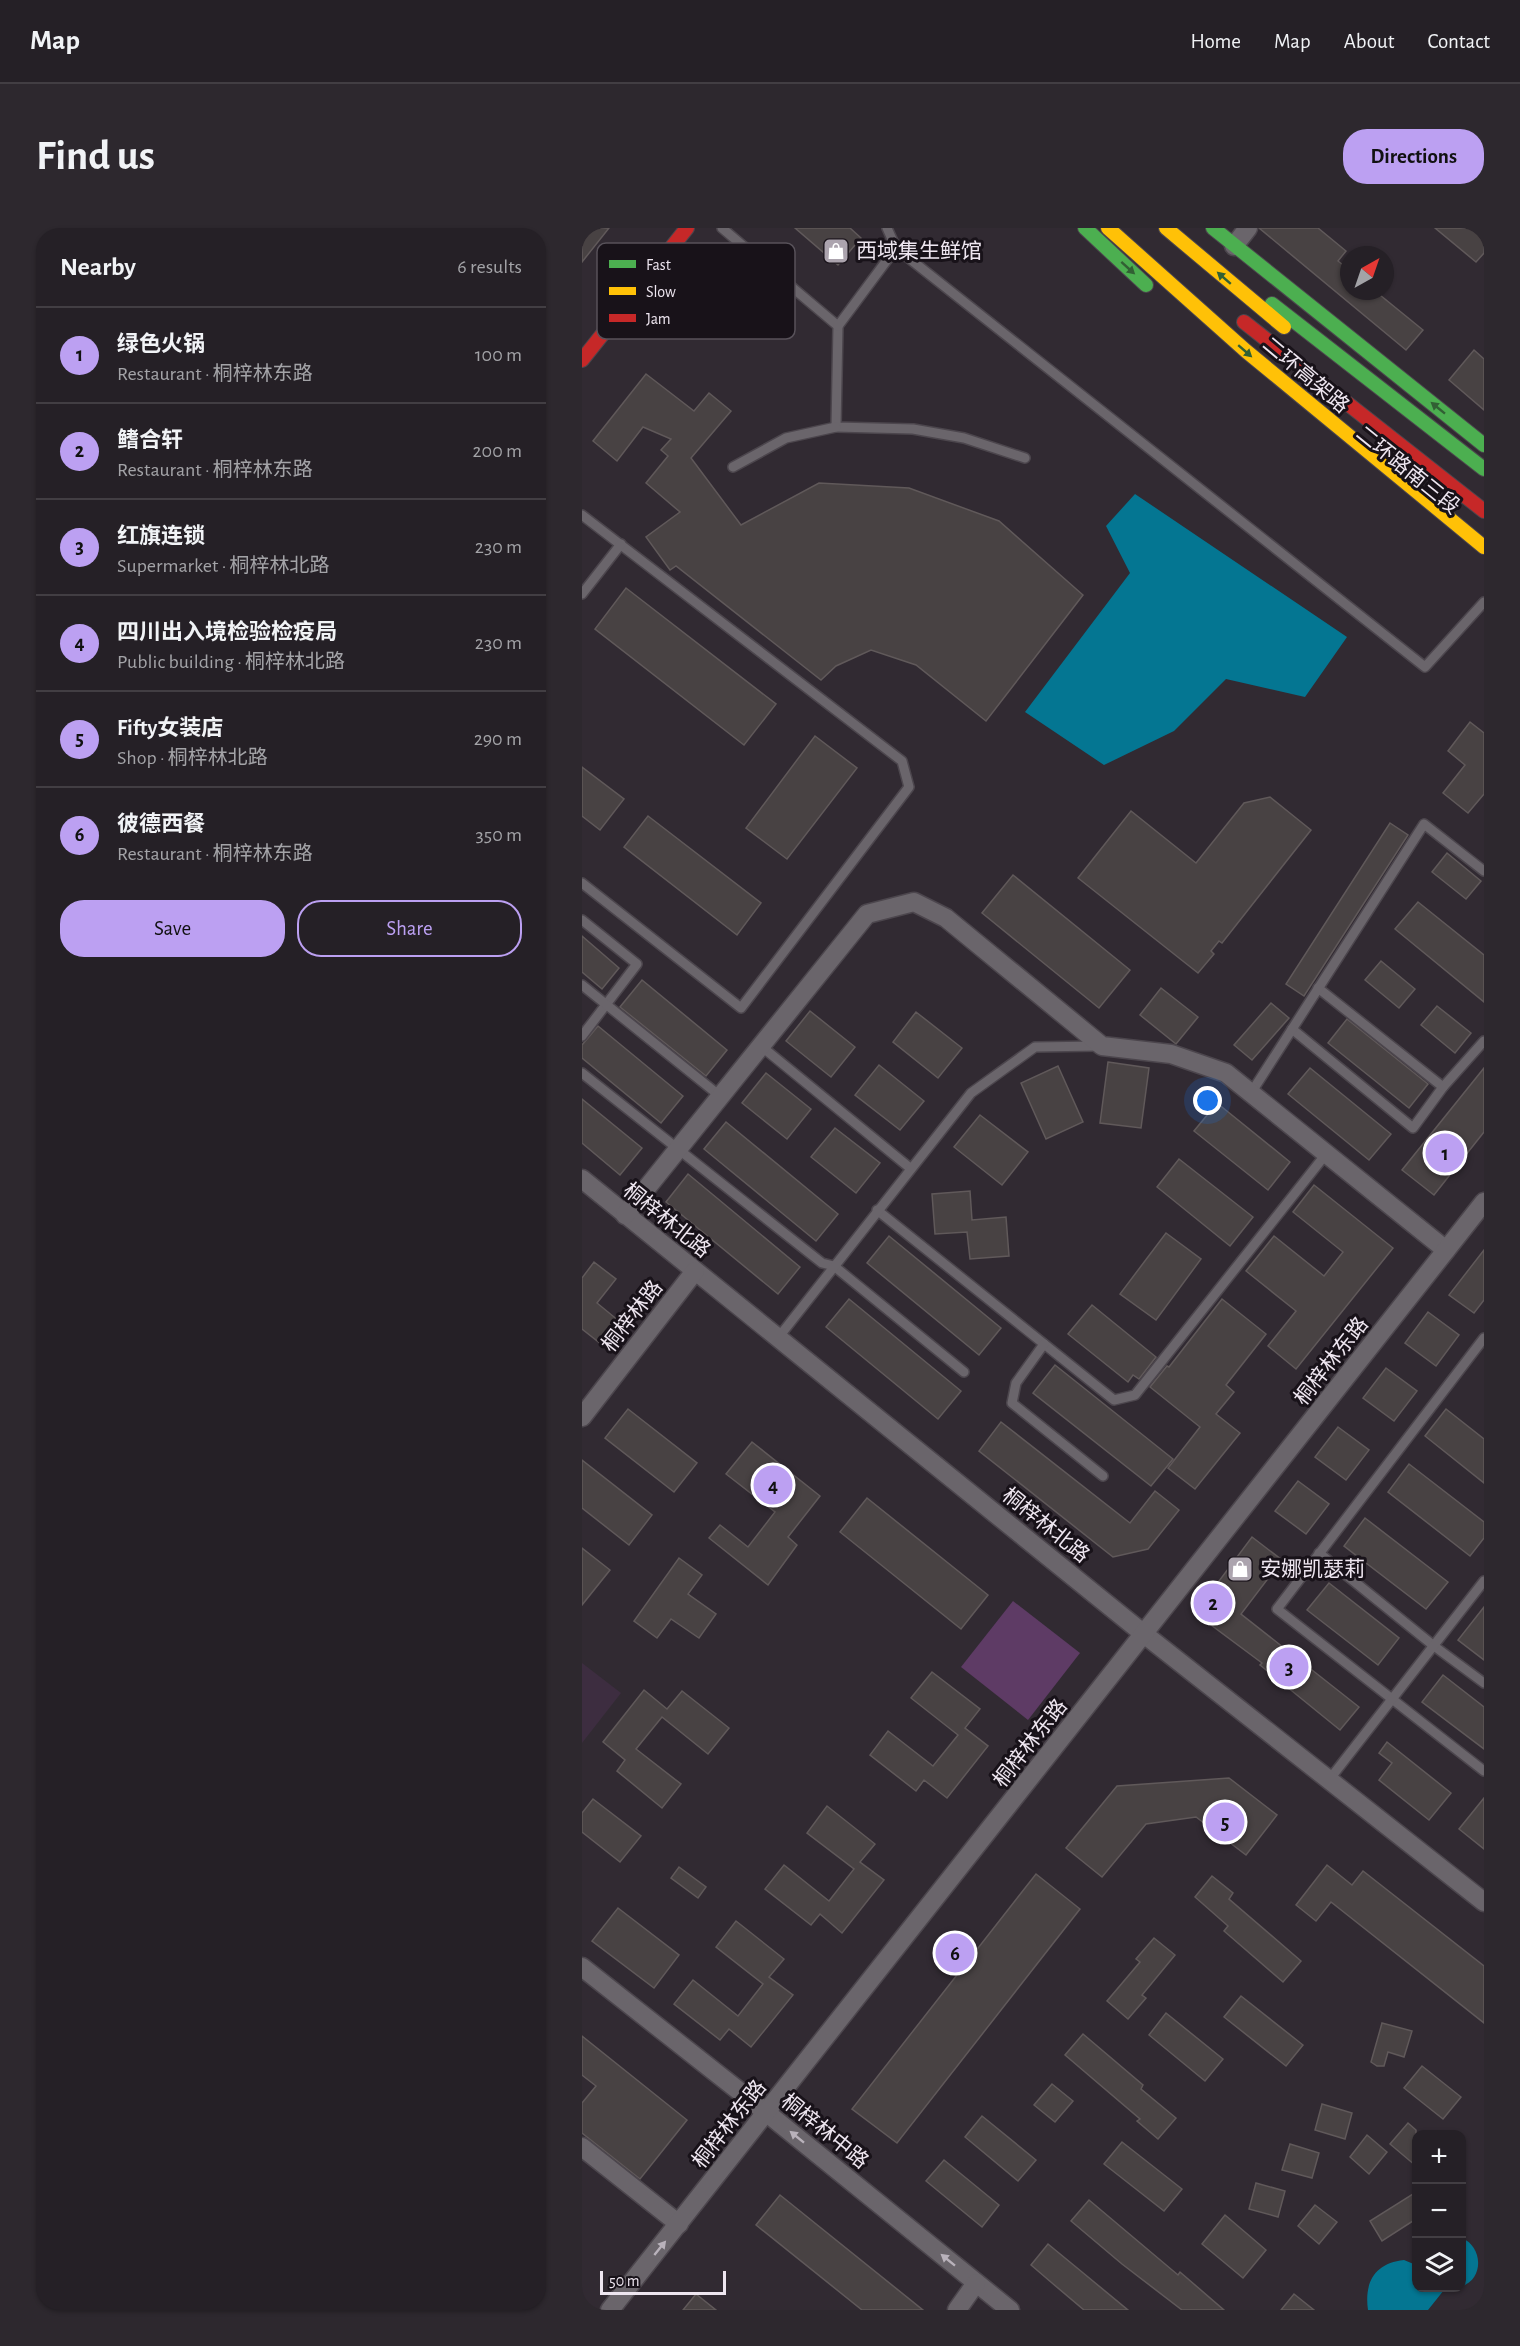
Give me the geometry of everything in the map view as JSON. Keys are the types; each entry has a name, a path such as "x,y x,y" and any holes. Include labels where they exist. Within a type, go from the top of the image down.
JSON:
{"main road":[{"path":"674,243 687,228"},
{"path":"1085,228 1156,294"},
{"name":"二环高架路","path":"1108,228 1173,289 1330,424 1484,547"},
{"path":"1117,228 1191,292 1484,528"},
{"path":"1125,228 1171,264"},
{"path":"1166,228 1253,303 1484,483"},
{"path":"1185,228 1228,251 1484,445"},
{"path":"1185,228 1282,312 1484,469"},
{"path":"1213,228 1228,251"},
{"name":"二环高架路","path":"1267,291 1484,462"},
{"path":"1235,315 1484,511"},
{"path":"582,360 589,338"},
{"name":"二环路南三段","path":"1218,345 1484,559"}],"street":[{"path":"1228,251 1248,228"},
{"path":"625,1215 867,914 914,902 946,918 1102,1046 1171,1054 1226,1073 1446,1250"},
{"name":"桐梓林北路","path":"582,1179 1144,1634 1484,1902"},
{"name":"桐梓林东路","path":"610,2310 1484,1202"},
{"name":"桐梓林路","path":"582,1416 695,1271"},
{"name":"桐梓林中路","path":"582,1967 1010,2310"},
{"path":"582,2147 679,2224"},
{"path":"957,2310 976,2283"}],"lane":[{"path":"722,228 740,243"},
{"path":"887,228 896,248 1425,667 1484,602"},
{"path":"836,427 838,326 896,248"},
{"path":"795,290 838,326"},
{"path":"733,467 786,438 836,427 913,429 964,438 1025,458"},
{"path":"582,514 902,761 909,787 741,1008 582,883"},
{"path":"582,594 621,544"},
{"path":"1251,1093 1424,824 1484,871"},
{"path":"582,920 637,964 582,1036"},
{"path":"582,985 720,1096"},
{"path":"1318,988 1443,1087"},
{"path":"1292,1029 1413,1128 1443,1087 1484,1041"},
{"path":"761,1046 910,1168"},
{"path":"778,1338 971,1093 1035,1047 1102,1046"},
{"path":"582,1073 822,1263 834,1266 964,1372"},
{"path":"877,1210 1114,1400 1135,1395 1326,1154"},
{"path":"1484,1338 1277,1609 1391,1701 1484,1771"},
{"path":"1044,1344 1016,1383 1012,1403 1103,1476"},
{"path":"1319,1553 1434,1646 1484,1683"},
{"path":"1329,1780 1484,1581"}],"shaded area":[{"path":"1013,1601 1080,1653 1028,1720 961,1667"},
{"path":"582,1663 621,1693 582,1743"}],"water":[{"path":"1135,494 1347,637 1305,697 1226,679 1174,731 1104,765 1025,712 1130,573 1106,526"},
{"path":"1466,2240 1474,2248 1478,2263 1474,2277 1466,2284"},
{"path":"1404,2260 1412,2263 1412,2292 1442,2292 1428,2310 1368,2310 1370,2283 1379,2270 1394,2262"}],"building":[{"path":"582,228 609,228 597,243 582,262"},
{"name":"西域集生鲜馆","path":"795,228 850,228 861,238 838,265"},
{"path":"1259,228 1318,228 1340,246 1338,261 1340,263 1340,295"},
{"path":"1435,228 1484,228 1484,253 1476,262"},
{"path":"1346,300 1386,300 1423,330 1406,350"},
{"path":"1474,350 1484,359 1484,410 1449,380"},
{"path":"646,374 694,411 709,393 731,411 691,458 741,525 819,483 909,488 999,521 1083,595 986,721 916,665 871,650 836,666 821,680 676,566 670,570 646,537 680,512 646,483 668,456 661,450 671,439 643,427 617,461 593,441"},
{"path":"626,588 776,704 744,745 595,629"},
{"path":"1470,722 1484,733 1484,794 1468,813 1443,793 1465,765 1448,751"},
{"path":"815,736 857,768 787,859 746,828"},
{"path":"582,767 624,799 600,830 582,816"},
{"path":"1270,797 1311,830 1222,943 1219,941 1211,951 1214,954 1198,973 1078,878 1131,811 1196,863 1244,803"},
{"path":"648,816 761,903 737,935 624,847"},
{"path":"1390,823 1408,835 1304,996 1286,984"},
{"path":"1447,853 1481,881 1466,899 1432,872"},
{"path":"1013,875 1130,970 1099,1008 982,913"},
{"path":"1418,902 1484,955 1484,1002 1395,929"},
{"path":"582,936 619,968 602,989 582,972"},
{"path":"1381,961 1415,989 1399,1008 1365,980"},
{"path":"642,980 727,1050 706,1076 620,1007"},
{"path":"1161,988 1198,1017 1176,1044 1140,1015"},
{"path":"1271,1003 1289,1018 1252,1060 1234,1045"},
{"path":"1437,1006 1471,1033 1455,1053 1421,1025"},
{"path":"810,1011 855,1047 831,1077 786,1041"},
{"path":"916,1012 962,1048 938,1078 893,1042"},
{"path":"1347,1019 1428,1084 1409,1108 1328,1043"},
{"path":"598,1026 683,1096 661,1123 582,1058 582,1045"},
{"path":"1108,1062 1149,1068 1141,1128 1100,1123"},
{"path":"879,1065 924,1101 900,1130 855,1095"},
{"path":"1058,1066 1083,1122 1046,1139 1021,1083"},
{"path":"1310,1068 1391,1134 1369,1160 1288,1094"},
{"path":"1484,1068 1484,1132 1434,1195 1402,1170"},
{"path":"766,1073 811,1109 787,1139 742,1103"},
{"path":"582,1099 642,1148 620,1175 582,1143"},
{"path":"1217,1103 1290,1162 1268,1190 1194,1131"},
{"path":"980,1115 1028,1152 1002,1185 954,1147"},
{"path":"726,1122 838,1214 816,1241 704,1149"},
{"path":"835,1128 880,1163 856,1193 811,1157"},
{"path":"1179,1159 1253,1217 1230,1246 1157,1187"},
{"path":"688,1174 800,1267 778,1294 666,1202"},
{"path":"1314,1185 1393,1248 1296,1369 1268,1346 1296,1311 1246,1271 1274,1236 1324,1276 1343,1252 1293,1212"},
{"path":"970,1191 972,1220 1006,1217 1009,1256 970,1259 967,1232 935,1234 932,1194"},
{"path":"1166,1233 1201,1259 1156,1320 1120,1294"},
{"path":"889,1236 1001,1328 979,1355 867,1263"},
{"path":"1484,1250 1484,1300 1474,1313 1449,1295"},
{"path":"594,1262 616,1279 597,1303 619,1321 601,1344 582,1329 582,1278"},
{"path":"849,1299 961,1391 938,1419 826,1327"},
{"path":"1222,1299 1266,1334 1226,1385 1234,1392 1216,1414 1240,1433 1195,1489 1168,1468 1200,1427 1150,1387 1167,1366 1169,1367"},
{"path":"1092,1305 1156,1357 1139,1379 1133,1375 1128,1382 1068,1334"},
{"path":"1428,1312 1459,1335 1436,1366 1405,1343"},
{"path":"1055,1365 1173,1459 1151,1486 1033,1393"},
{"path":"1386,1368 1417,1391 1394,1421 1363,1398"},
{"path":"628,1409 697,1463 674,1492 605,1438"},
{"path":"1446,1409 1484,1439 1484,1483 1425,1436"},
{"path":"1001,1422 1130,1523 1155,1491 1179,1510 1148,1549 1113,1557 979,1451"},
{"path":"1338,1427 1369,1450 1346,1480 1315,1457"},
{"path":"752,1442 820,1496 788,1537 797,1545 768,1585 709,1538 720,1525 748,1547 775,1512 726,1474"},
{"path":"582,1460 652,1515 629,1545 582,1508"},
{"path":"1409,1464 1484,1522 1484,1538 1470,1556 1388,1492"},
{"path":"1298,1481 1329,1504 1306,1534 1275,1511"},
{"path":"867,1498 988,1595 961,1629 840,1532"},
{"path":"1365,1518 1448,1582 1426,1609 1344,1546"},
{"path":"1252,1537 1282,1560 1241,1614 1359,1707 1340,1730 1260,1665 1262,1663 1195,1613"},
{"path":"582,1548 610,1570 582,1605"},
{"path":"679,1558 702,1575 688,1594 716,1614 699,1638 671,1619 657,1638 634,1621"},
{"path":"1329,1583 1399,1638 1378,1665 1307,1610"},
{"path":"1484,1607 1484,1660 1458,1640"},
{"path":"932,1672 980,1709 965,1728 988,1746 947,1798 924,1780 916,1791 870,1755 888,1731 933,1766 958,1735 911,1698"},
{"path":"1443,1675 1484,1707 1484,1749 1422,1702"},
{"path":"644,1690 667,1709 682,1691 729,1728 708,1754 662,1717 636,1749 681,1784 662,1808 617,1771 625,1760 603,1742"},
{"path":"1387,1742 1451,1793 1429,1820 1379,1780 1392,1763 1379,1753"},
{"path":"1229,1778 1277,1815 1246,1855 1196,1817 1146,1824 1102,1877 1066,1848 1117,1786"},
{"path":"1484,1798 1484,1849 1459,1829"},
{"path":"593,1799 641,1836 620,1862 582,1832 582,1813"},
{"path":"827,1806 875,1844 860,1862 884,1880 842,1933 820,1914 811,1925 765,1889 784,1865 829,1901 854,1869 807,1833"},
{"path":"1327,1865 1352,1885 1363,1871 1484,1966 1484,2023 1331,1902 1316,1921 1296,1905"},
{"path":"679,1867 706,1887 698,1898 671,1878"},
{"path":"1036,1874 1080,1909 897,2143 852,2109"},
{"path":"1212,1876 1233,1893 1229,1899 1301,1961 1283,1982 1224,1931 1228,1926 1195,1897"},
{"path":"618,1908 679,1955 654,1988 592,1941"},
{"path":"736,1921 784,1959 769,1977 793,1995 751,2047 729,2029 720,2040 674,2004 693,1980 738,2016 763,1984 716,1947"},
{"path":"1154,1938 1175,1955 1142,1995 1146,1998 1128,2019 1107,2001 1140,1962 1136,1959"},
{"path":"1241,1996 1303,2045 1286,2066 1224,2017"},
{"path":"1166,2013 1223,2059 1205,2081 1149,2035"},
{"path":"1382,2023 1412,2031 1404,2057 1388,2052 1384,2066 1377,2066 1371,2062"},
{"path":"1083,2034 1143,2085 1141,2089 1176,2118 1158,2139 1137,2121 1140,2119 1065,2055"},
{"path":"582,2036 687,2120 640,2179 582,2133 582,2103 596,2086 582,2075"},
{"path":"1422,2066 1461,2097 1443,2119 1404,2088"},
{"path":"1052,2084 1073,2101 1055,2122 1034,2105"},
{"path":"1322,2104 1352,2113 1345,2139 1315,2130"},
{"path":"982,2116 1036,2160 1018,2181 965,2137"},
{"path":"1408,2123 1416,2130 1412,2130 1412,2163 1390,2144"},
{"path":"1367,2135 1387,2152 1369,2174 1350,2157"},
{"path":"1122,2142 1182,2189 1164,2211 1104,2164"},
{"path":"1290,2144 1319,2153 1312,2178 1282,2170"},
{"path":"944,2160 999,2205 982,2227 926,2181"},
{"path":"1256,2183 1285,2191 1278,2217 1249,2209"},
{"path":"780,2195 923,2310 862,2310 756,2225"},
{"path":"1412,2195 1412,2222 1382,2241 1370,2221"},
{"path":"1089,2200 1178,2275 1180,2272 1224,2310 1182,2310 1122,2264 1071,2221"},
{"path":"1315,2205 1337,2222 1319,2244 1298,2226"},
{"path":"1225,2215 1266,2250 1243,2278 1202,2244"},
{"path":"1048,2244 1128,2310 1084,2310 1031,2265"},
{"path":"696,2294 716,2310 683,2310"},
{"path":"1294,2294 1314,2310 1281,2310"}],"traffic: fast":[{"path":"1085,228 1146,285"},
{"path":"1213,228 1484,445"},
{"path":"1272,304 1484,469"}],"traffic: slow":[{"path":"1108,228 1246,351 1484,547"},
{"path":"1166,228 1284,327"}],"traffic: jam":[{"path":"675,243 687,228"},
{"path":"1244,322 1484,511"},
{"path":"582,360 599,339"}],"place":[{"name":"西域集生鲜馆","path":"836,251"},
{"name":"绿色火锅","path":"1445,1153"},
{"name":"四川出入境检验检疫局","path":"773,1485"},
{"name":"安娜凯瑟莉","path":"1240,1569"},
{"name":"鳍合轩","path":"1213,1603"},
{"name":"红旗连锁","path":"1289,1667"},
{"name":"Fifty女装店","path":"1225,1822"},
{"name":"彼德西餐","path":"955,1953"}]}
